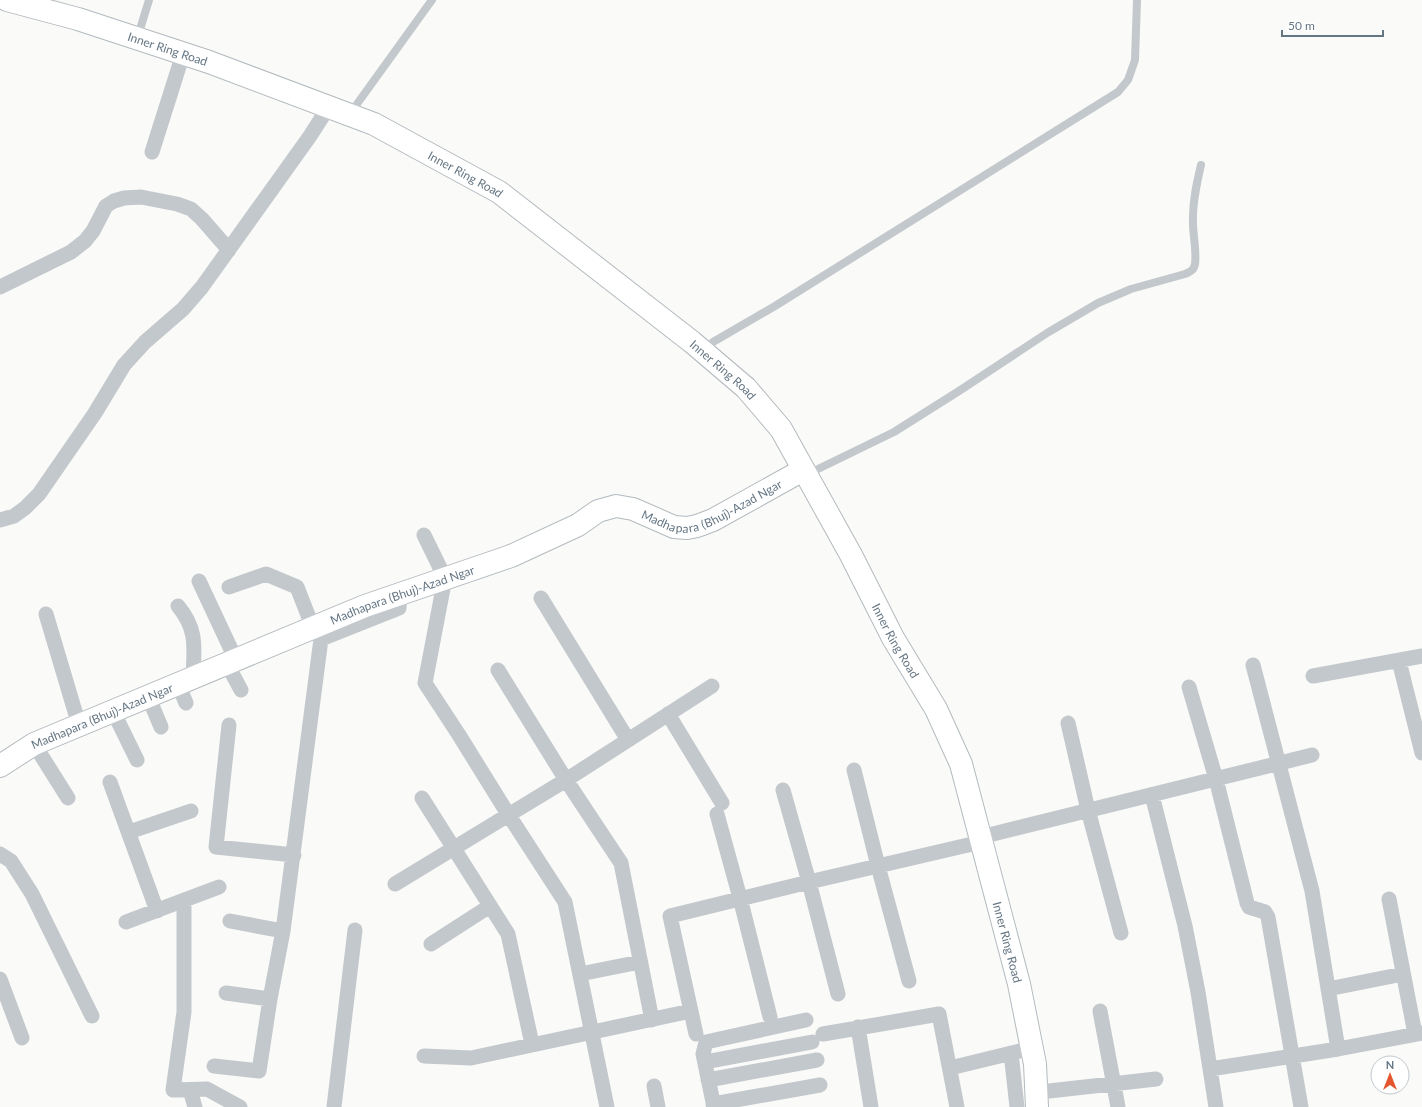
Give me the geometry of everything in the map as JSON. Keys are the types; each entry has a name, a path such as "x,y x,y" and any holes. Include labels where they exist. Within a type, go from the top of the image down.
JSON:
{"main road":[{"name":"Inner Ring Road","path":"7,0 78,19 209,62 328,108 374,124 499,192 692,342 746,388 781,429 811,469 863,549 905,632 947,703 974,759 987,838 1035,1064 1030,1104"},
{"name":"Inner Ring Road","path":"59,0 82,6 213,50 380,112 506,181 713,342 755,379 791,422 811,469"},
{"name":"Madhapara (Bhuj)-Azad Ngar","path":"0,766 34,744 148,696 186,688 232,662 365,606 511,556 578,525 598,511 616,506 633,509 674,527 687,528 713,520 811,469"},
{"name":"Inner Ring Road","path":"987,838 1032,982 1048,1062 1030,1104"}],"street":[{"path":"152,152 183,54"},
{"path":"0,520 14,516 25,508 39,494 95,413 124,365 145,342 183,309 202,288 310,136 328,108"},
{"path":"0,287 71,252 85,241 93,231 106,206 114,201 124,198 141,197 176,204 191,209 202,219 229,250"},
{"path":"424,535 445,578 425,683 565,902 607,1107"},
{"path":"229,587 266,574 297,587 313,628"},
{"path":"198,581 232,662 241,690"},
{"path":"214,1066 260,1071 270,999 283,930 294,855 321,639 399,608 400,594"},
{"path":"541,598 628,740"},
{"path":"178,606 190,623 193,634 194,646 186,688"},
{"path":"46,614 80,725"},
{"path":"1313,676 1422,656"},
{"path":"1399,661 1422,753"},
{"path":"1253,665 1312,891 1338,1049"},
{"path":"498,670 566,780 620,863 652,1020"},
{"path":"395,884 566,780 712,686"},
{"path":"1189,687 1216,779 1247,903 1250,907 1265,912 1268,917 1301,1107"},
{"path":"148,696 161,727"},
{"path":"113,711 137,760"},
{"path":"668,714 720,808 740,898 770,1017"},
{"path":"1068,723 1088,810 1121,933"},
{"path":"229,725 216,847 294,855"},
{"path":"34,744 68,798"},
{"path":"696,1034 670,916 878,866 1088,810 1312,755"},
{"path":"854,770 909,981"},
{"path":"110,782 157,911"},
{"path":"783,790 838,994"},
{"path":"1152,795 1185,926 1198,992 1216,1107"},
{"path":"422,798 508,934 532,1044"},
{"path":"129,832 191,811"},
{"path":"0,854 12,861 32,894 92,1016"},
{"path":"126,922 220,887"},
{"path":"1210,1069 1292,1057 1418,1034 1403,974 1389,899"},
{"path":"184,901 184,1012 173,1090 207,1089 240,1107"},
{"path":"431,944 490,906"},
{"path":"230,921 283,930"},
{"path":"334,1107 355,930"},
{"path":"580,974 640,962"},
{"path":"1328,989 1403,974"},
{"path":"0,979 22,1038"},
{"path":"226,993 270,999"},
{"path":"424,1056 471,1058 691,1011"},
{"path":"1100,1011 1118,1107"},
{"path":"705,1062 858,1028 940,1014 957,1107"},
{"path":"806,1020 706,1042 703,1054 713,1106 820,1085"},
{"path":"858,1028 871,1107"},
{"path":"950,1068 1032,1048"},
{"path":"1011,1053 1030,1104 1114,1084 1156,1079"},
{"path":"708,1080 817,1060"},
{"path":"654,1086 658,1107"},
{"path":"190,1090 195,1107"}],"lane":[{"path":"142,26 149,0"},
{"path":"357,104 432,0"},
{"path":"713,342 775,306 1118,92 1128,80 1135,60 1137,0"},
{"path":"811,469 894,432 1047,333 1098,302 1131,289 1191,271 1194,266 1195,258 1193,218 1194,200 1201,165"}]}
